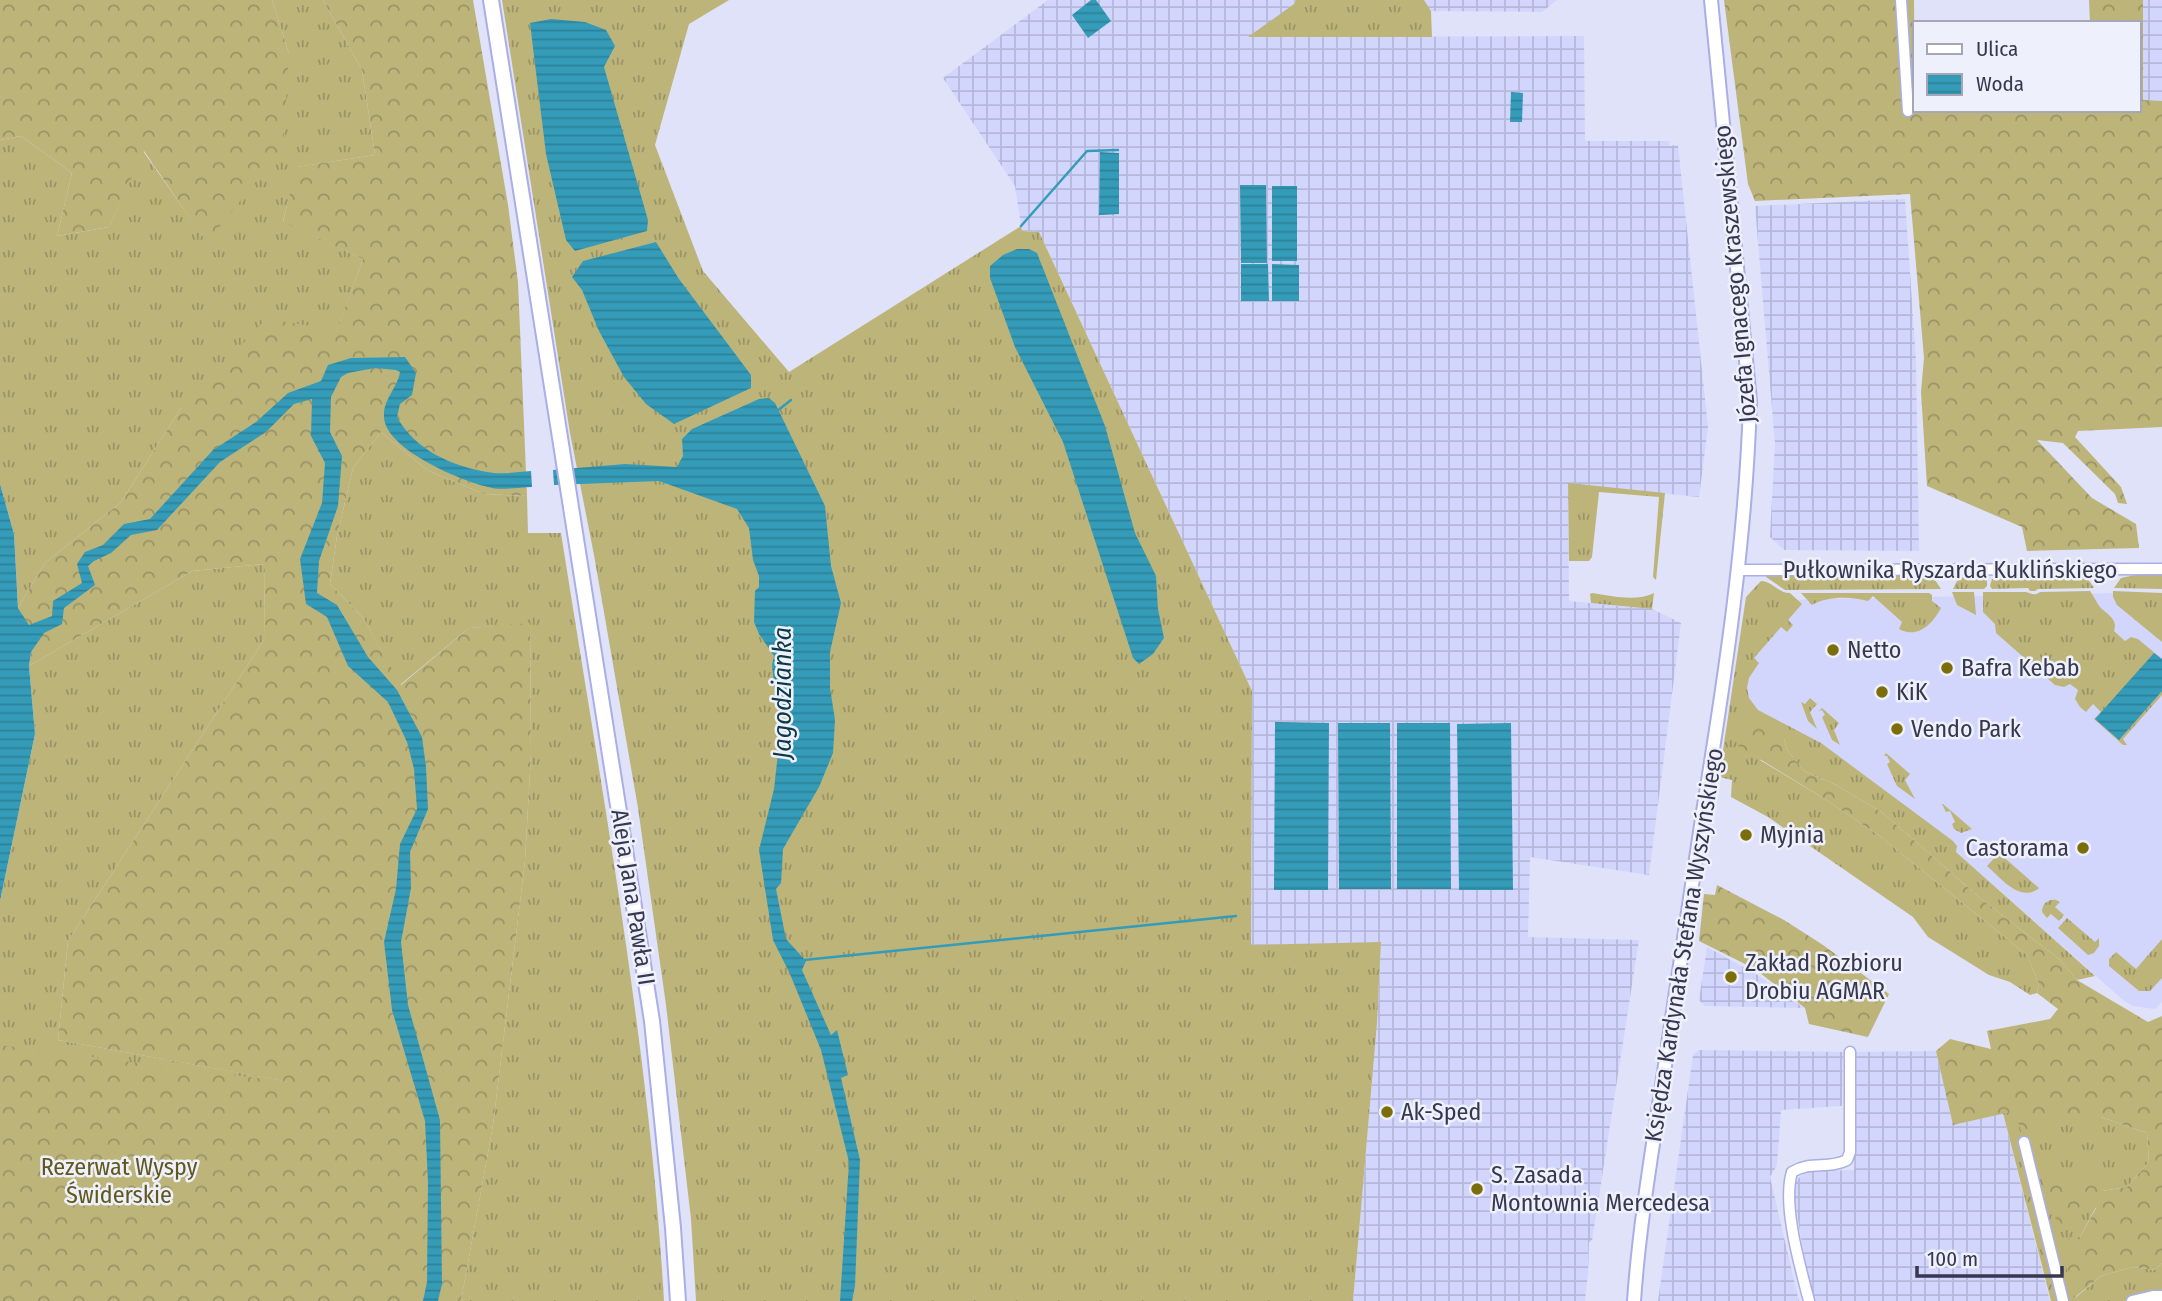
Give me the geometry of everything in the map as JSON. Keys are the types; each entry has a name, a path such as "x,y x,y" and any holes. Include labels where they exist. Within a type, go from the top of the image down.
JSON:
{"main road":[{"name":"Aleja Jana Pawła II","path":"491,0 652,1021 678,1301"}],"street":[{"name":"Józefa Ignacego Kraszewskiego","path":"1711,0 1750,401 1739,570 1719,715"},
{"path":"1901,0 1908,111"},
{"name":"Pułkownika Ryszarda Kuklińskiego","path":"1739,570 2162,569"},
{"name":"Księdza Kardynała Stefana Wyszyńskiego","path":"1634,1301 1638,1247 1671,1014 1719,715"},
{"path":"1808,1301 1795,1239 1788,1185 1792,1172 1804,1165 1836,1165 1847,1160 1850,1152 1850,1052"},
{"path":"2024,1142 2063,1301"},
{"path":"2133,1301 2162,1296"}],"shaded area":[{"path":"1048,0 1296,0 1249,37 1584,36 1585,141 1672,141 1669,146 1678,145 1708,427 1699,497 1568,484 1569,601 1652,609 1681,623 1649,875 1530,857 1528,937 1639,940 1592,1241 1589,1242 1585,1301 1353,1301 1377,1023 1381,943 1251,945 1252,691 1039,232 1022,231 1015,186 943,78"},
{"path":"1424,0 1557,0 1542,12 1431,11"},
{"path":"2143,0 2162,0 2162,101 2143,101"},
{"path":"1905,199 1916,360 1919,551 1784,550 1770,537 1775,444 1755,206"},
{"path":"2114,593 2162,640 2162,1002 2155,1009 2133,1006 2123,1000 1955,851 1743,706 1757,605 1780,600"},
{"path":"1707,947 1756,974 1804,1008 1705,1006 1699,1000"},
{"path":"1699,1050 1843,1052 1842,1106 1781,1110 1777,1165 1770,1177 1799,1301 1658,1301 1693,1055"},
{"path":"1936,1051 1953,1125 2003,1113 2050,1301 1815,1301 1807,1272 1792,1185 1806,1171 1854,1170 1856,1052"}],"green space":[{"path":"0,0 272,0 289,54 283,147 207,243 144,151 109,227 57,236 72,173 21,136 0,140"},
{"path":"272,0 323,0 362,70 375,155 297,167 283,221 363,259 337,331 181,408 121,502 44,564 18,608 14,534 0,484 0,140 21,136 72,173 57,236 109,227 143,151 207,242 289,54"},
{"name":"Rezerwat Wyspy Świderskie","path":"323,0 473,0 508,205 518,282 527,496 484,494 427,470 381,432 353,468 337,536 330,584 364,619 401,685 469,628 530,623 531,754 525,861 493,1125 461,1301 0,1301 0,1045 294,1083 58,1040 68,941 264,640 265,564 192,571 29,666 30,636 18,608 44,564 121,502 181,408 266,319 337,330 363,259 283,222 296,167 375,155 362,70"},
{"path":"502,0 729,0 689,24 655,145 703,271 789,372 1021,226 1022,231 1039,232 1252,691 1251,945 1381,942 1377,1023 1353,1301 696,1301 691,1219 666,1005 638,808 570,433"},
{"path":"1296,0 1424,0 1431,11 1432,37 1248,37"},
{"path":"1724,0 1914,0 1913,112 2141,112 2141,21 2090,21 2089,0 2143,0 2143,100 2162,101 2162,427 2078,431 2075,437 2121,487 2127,504 2118,503 2115,494 2063,443 2037,440 2092,498 2136,524 2139,548 2027,551 2022,527 1927,486 1921,392 1924,358 1910,194 1755,201 1748,184"},
{"path":"381,432 427,470 484,494 527,496 528,533 561,533 635,1012 657,1204 664,1301 461,1301 493,1125 525,861 531,754 530,624 469,628 400,685 364,619 330,584 337,536 353,468"},
{"path":"1568,483 1665,493 1656,580 1653,577 1659,497 1599,492 1592,557 1589,561 1569,561"},
{"name":"Rezerwat Wyspy Świderskie","path":"265,564 264,640 68,941 58,1040 418,1105 429,1169 0,1301 0,901 35,734 29,666 192,571"},
{"path":"2016,575 2081,576 2088,579 2094,588 2030,591 2028,588 1992,589 1990,586 1992,579 2016,579"},
{"path":"2162,575 2162,589 2114,588 2121,578"},
{"path":"1924,576 1935,580 1941,589 1785,590 1766,577"},
{"path":"1965,576 1987,576 1987,586 1984,589 1953,589 1957,581"},
{"path":"1761,581 1790,593 1802,604 1788,620 1793,625 1787,632 1781,627 1754,658 1759,663 1749,678 1747,688 1749,698 1758,710 1821,743 1953,841 1957,846 1956,852 2095,976 2077,980 2059,959 1980,898 1883,813 1836,785 1804,771 1787,750 1784,739 1760,760 1881,837 2027,955 2039,984 2037,993 2030,995 2010,982 1989,975 1928,937 1913,917 1768,817 1731,797 1732,780 1719,777 1746,597"},
{"path":"2090,591 2100,607 2113,620 2114,631 2125,641 2131,637 2138,639 2162,659 2162,695 2123,739 2127,745 2123,745 2094,719 2101,712 2093,704 2086,712 2080,707 2075,699 2078,690 2070,684 2064,687 2055,685 1996,633 1995,624 1983,612 1983,592 2035,594"},
{"path":"2113,591 2162,593 2162,642 2117,605"},
{"path":"1952,592 1974,592 1976,615 1957,605"},
{"path":"1592,593 1632,598 1654,593 1652,609 1591,603"},
{"path":"1801,593 1929,593 1932,595 1932,601 1941,608 1929,625 1918,631 1906,632 1899,629 1902,622 1873,596 1868,601 1839,598 1812,605"},
{"path":"1810,698 1817,704 1810,712 1817,729 1808,721 1801,702 1805,704"},
{"path":"1822,708 1839,723 1834,730 1840,745 1832,740 1822,717 1825,715 1822,710 1819,711"},
{"path":"1750,719 1775,729 1804,771 1836,785 1883,813 1980,898 2059,959 2077,980 2148,1022 2162,1016 2162,1263 2155,1270 2133,1267 2101,1276 2074,1298 2062,1251 2067,1239 2080,1237 2096,1208 2082,1201 2072,1223 2057,1225 2051,1197 2044,1195 2044,1178 2067,1179 2077,1186 2090,1162 2101,1171 2102,1191 2127,1187 2149,1162 2147,1133 2101,1117 2053,1117 2024,1142 2015,1111 1953,1125 1936,1051 1950,1039 1991,1049 1987,1031 2050,1019 2058,1009 2037,993 2039,984 2027,955 1881,837 1737,745 1736,731"},
{"path":"1886,753 1910,774 1905,780 1915,799 1897,786 1887,764 1890,762 1887,756 1884,756"},
{"path":"1942,804 1972,829 1961,833 1954,829 1952,824 1955,822 1950,811 1946,812"},
{"path":"1999,853 2039,888 2024,893 2004,882 1987,866"},
{"path":"1717,885 1784,920 1889,994 1868,1037 1809,1024 1805,1008 1755,969 1699,941 1704,894 1715,895"},
{"path":"2056,900 2060,902 2055,907 2064,915 2059,921 2051,914 2047,918 2042,912 2046,903"},
{"path":"2067,918 2095,942 2099,938 2099,946 2094,953 2088,955 2058,928"},
{"path":"2162,939 2162,978 2150,991 2139,991 2109,966 2109,959 2116,952 2136,969"},
{"path":"2016,1110 2053,1117 2101,1117 2147,1133 2149,1162 2127,1187 2102,1191 2077,1186 2044,1195 2082,1200 2096,1207 2080,1237 2075,1298 2101,1276 2133,1267 2155,1270 2162,1263 2162,1301 2051,1301 2003,1113"}],"water":[{"path":"1091,0 1096,0 1111,21 1088,38 1072,15"},
{"path":"551,19 585,22 606,30 615,46 604,67 648,220 647,231 575,251 566,240 546,154 530,23"},
{"path":"1511,92 1523,93 1522,122 1510,122"},
{"path":"1100,152 1119,153 1119,214 1099,215"},
{"path":"1240,185 1266,185 1267,263 1241,263"},
{"path":"1272,186 1297,186 1297,261 1272,261"},
{"path":"656,242 679,279 751,375 751,388 674,424 646,404 624,377 599,331 582,290 572,277 583,261"},
{"path":"1017,249 1029,249 1037,253 1105,426 1135,533 1156,576 1158,609 1164,638 1153,654 1139,664 1133,658 1063,442 1015,347 990,278 990,266 1003,255"},
{"path":"1241,264 1268,264 1269,301 1241,301"},
{"path":"1272,264 1299,265 1299,301 1272,301"},
{"path":"405,357 416,373 412,395 400,404 397,417 414,439 436,455 461,466 498,473 531,471 532,487 499,489 476,484 426,462 397,441 388,429 384,411 400,372 375,368 341,377 331,397 330,432 342,456 338,506 319,561 317,593 337,605 368,657 397,690 422,737 428,809 410,852 411,888 401,942 408,1005 440,1120 442,1284 438,1301 423,1301 427,1282 428,1182 425,1121 392,1010 384,942 396,889 400,844 417,809 414,769 407,742 388,702 348,666 327,617 306,604 300,559 322,503 325,463 311,436 312,399 294,404 266,432 220,462 157,530 131,535 111,553 88,566 95,585 64,608 62,624 44,633 31,652 29,666 35,734 0,901 0,484 14,534 18,608 29,625 52,616 53,601 82,583 77,564 85,552 103,545 124,524 150,519 213,450 256,422 288,393 321,381 328,365 351,358"},
{"name":"Jagodzianka","path":"769,398 775,403 825,506 831,566 841,603 830,652 830,688 835,720 833,753 819,787 783,849 781,883 776,889 786,939 806,961 802,970 831,1035 837,1030 848,1075 841,1078 860,1160 855,1286 852,1301 840,1301 849,1162 821,1050 773,940 759,850 774,789 779,744 790,720 781,706 776,705 772,665 774,656 754,622 755,591 759,587 759,576 753,560 749,528 737,509 659,481 554,485 553,470 625,464 677,467 683,456 682,439 692,429 759,399"},
{"path":"2154,653 2162,659 2162,691 2119,740 2095,719"},
{"path":"1275,722 1329,723 1328,890 1274,890"},
{"path":"1338,723 1390,723 1391,889 1339,889"},
{"path":"1397,723 1450,723 1451,889 1397,889"},
{"path":"1511,723 1513,890 1459,890 1457,724"}],"waterway":[{"path":"1021,226 1087,151 1118,150"},
{"path":"777,411 791,400"},
{"path":"804,960 1236,916"}],"place":[{"name":"Netto","path":"1833,650"},
{"name":"Bafra Kebab","path":"1947,668"},
{"name":"KiK","path":"1882,692"},
{"name":"Vendo Park","path":"1897,729"},
{"name":"Myjnia","path":"1746,835"},
{"name":"Castorama","path":"2083,848"},
{"name":"Zakład Rozbioru Drobiu AGMAR","path":"1731,977"},
{"name":"Ak-Sped","path":"1387,1112"},
{"name":"S. Zasada Montownia Mercedesa","path":"1477,1189"}]}
